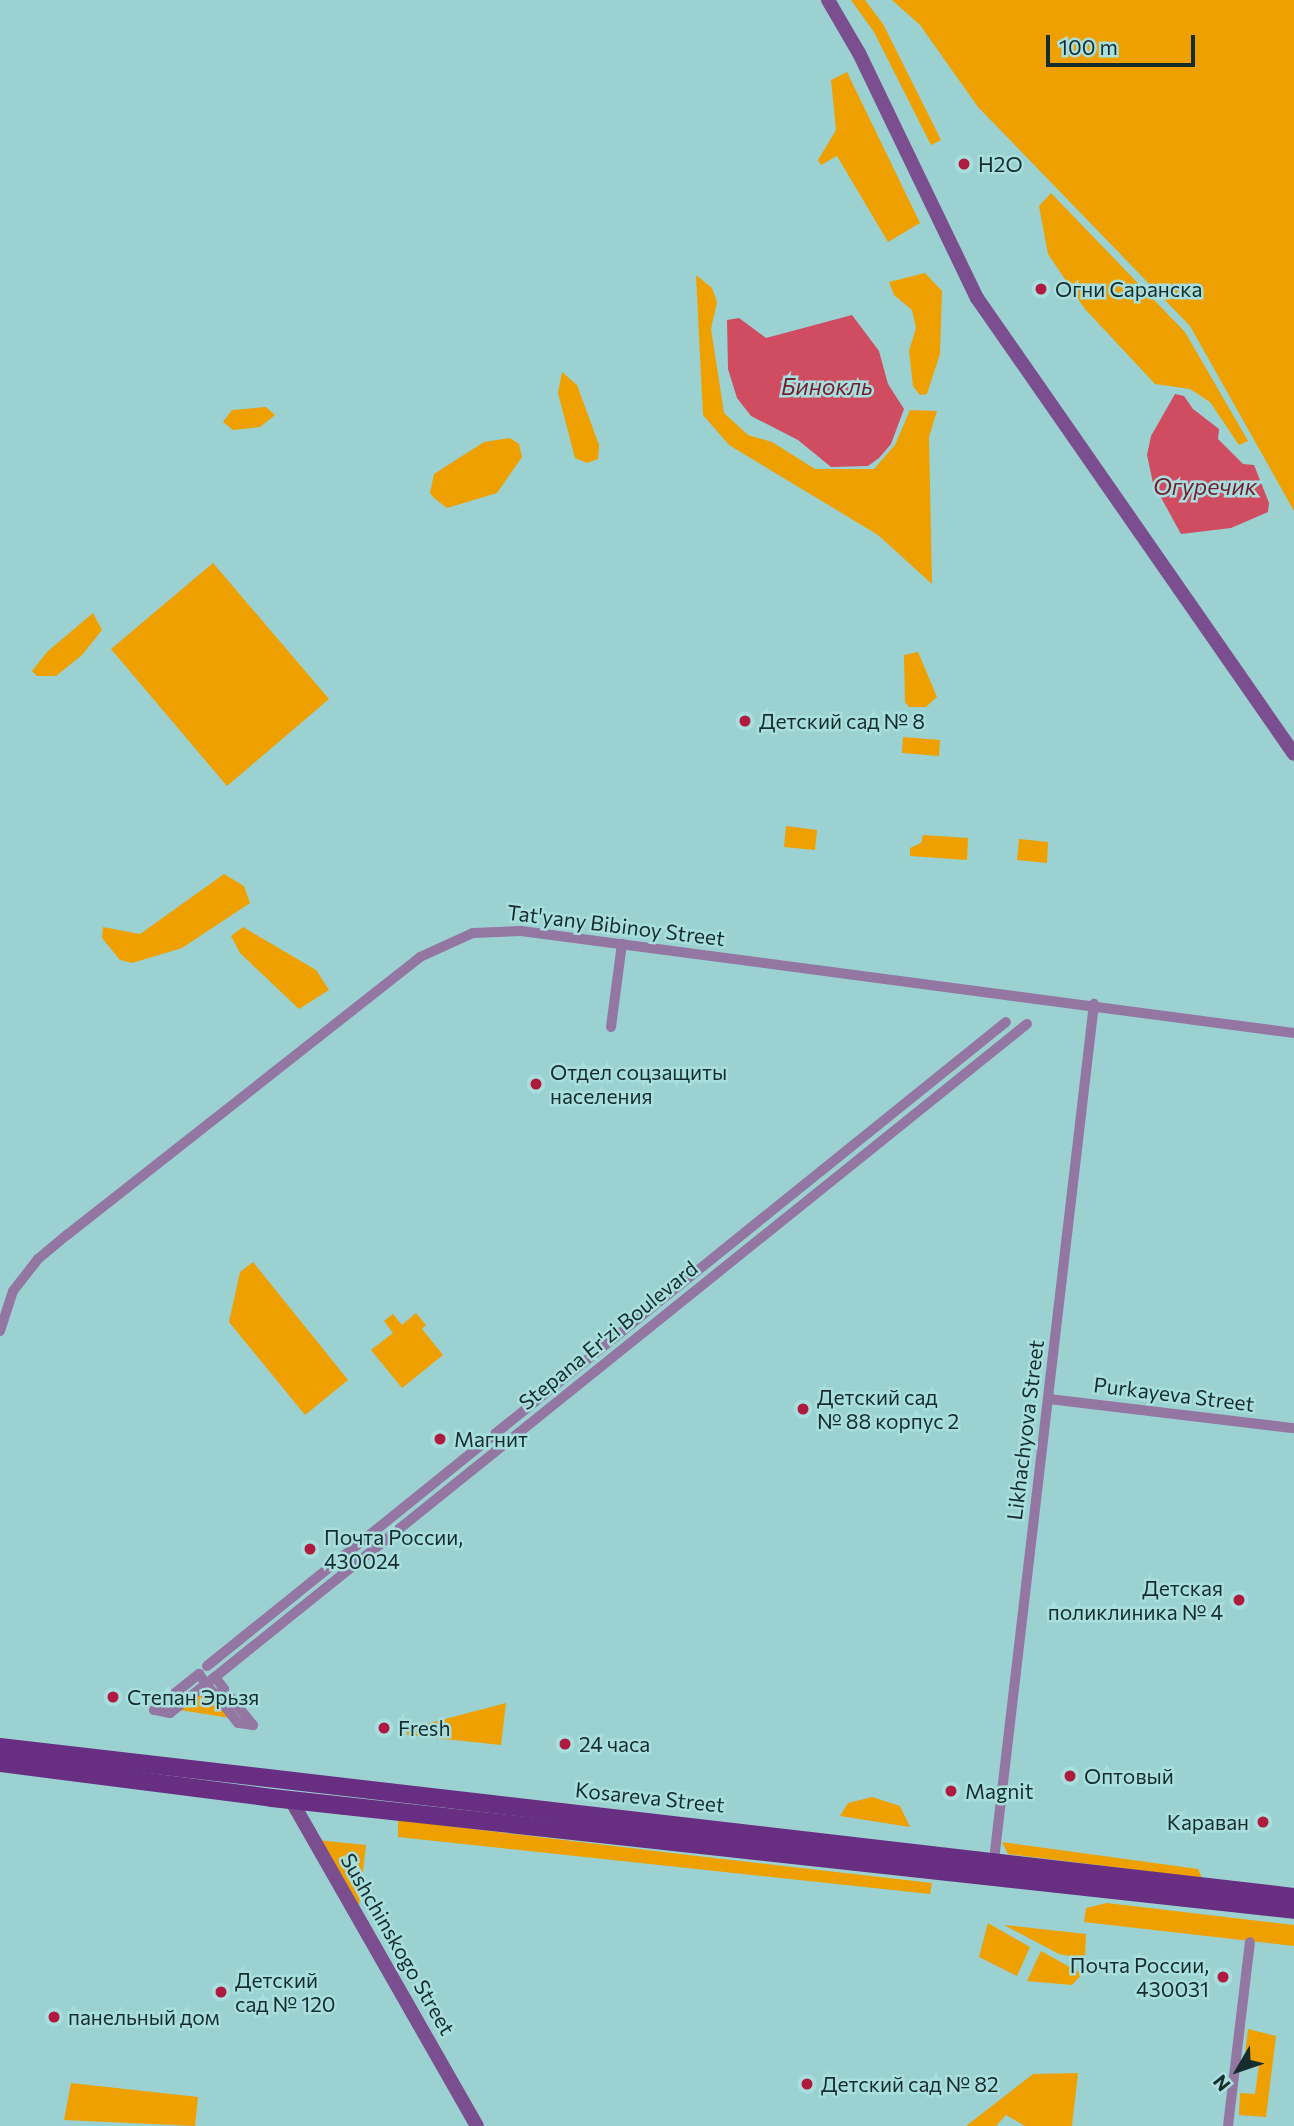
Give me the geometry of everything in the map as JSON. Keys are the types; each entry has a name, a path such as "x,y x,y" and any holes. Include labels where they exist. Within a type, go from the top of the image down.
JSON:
{"main road":[{"path":"828,0 859,53 977,298 1294,754"},
{"name":"Kosareva Street","path":"0,1748 293,1781 993,1868 1294,1910"},
{"name":"Kosareva Street","path":"0,1763 292,1800 1294,1897"},
{"path":"292,1800 293,1781"},
{"name":"Sushchinskogo Street","path":"292,1800 477,2126"}],"street":[{"name":"Tat'yany Bibinoy Street","path":"0,1331 13,1291 38,1259 437,946 493,931 622,944 1094,1004 1294,1033"},
{"path":"611,1027 622,944"},
{"name":"Likhachyova Street","path":"993,1868 1094,1004"},
{"name":"Stepana Er'zi Boulevard","path":"207,1666 1006,1022"},
{"name":"Stepana Er'zi Boulevard","path":"211,1680 198,1674 154,1710 170,1713 1027,1024"},
{"name":"Purkayeva Street","path":"1049,1399 1294,1428"},
{"path":"1227,2126 1250,1942"}],"shaded area":[{"path":"851,0 865,0 883,24 941,140 931,145 874,32"},
{"path":"892,0 1294,0 1294,511 1190,326 978,107 920,25"},
{"path":"847,72 920,223 888,242 837,156 821,165 818,160 836,130 831,80"},
{"path":"1051,193 1185,332 1248,441 1239,445 1210,402 1190,389 1155,384 1085,309 1048,254 1039,206"},
{"path":"925,273 942,291 940,354 927,394 920,395 913,386 909,351 916,328 912,310 894,295 889,282"},
{"path":"696,275 712,288 717,302 711,329 724,413 748,435 772,442 815,469 874,469 895,445 910,410 937,411 929,437 932,584 878,535 729,445 703,415"},
{"path":"562,372 577,385 599,445 598,459 587,463 575,458 558,393"},
{"path":"266,407 275,415 260,427 233,430 223,422 232,410"},
{"path":"510,438 519,444 522,457 497,493 447,508 430,493 434,474 484,442"},
{"path":"213,563 329,699 227,786 111,649"},
{"path":"93,613 102,630 82,655 56,676 37,676 32,671 47,652"},
{"path":"918,652 937,697 926,707 909,707 905,702 904,655"},
{"path":"903,737 940,740 939,756 902,753"},
{"path":"786,826 817,830 815,850 784,847"},
{"path":"923,835 968,838 967,860 910,856 910,848 921,843"},
{"path":"1019,839 1048,842 1047,863 1017,860"},
{"path":"224,874 244,886 250,903 182,948 132,963 120,960 102,938 103,927 140,934"},
{"path":"243,927 316,970 329,990 299,1009 240,953 231,936"},
{"path":"253,1262 348,1380 305,1415 229,1322 240,1272"},
{"path":"416,1313 426,1325 422,1329 443,1355 402,1388 371,1350 393,1333 384,1321 393,1314 402,1325"},
{"path":"206,1689 230,1718 180,1710"},
{"path":"506,1703 501,1745 407,1735 407,1729"},
{"path":"872,1797 900,1806 910,1827 840,1816 848,1803"},
{"path":"398,1820 932,1883 930,1894 398,1837"},
{"path":"316,1840 366,1845 358,1914"},
{"path":"1002,1842 1198,1869 1202,1878 1008,1854"},
{"path":"1107,1903 1294,1925 1294,1946 1084,1922 1086,1908"},
{"path":"988,1923 1030,1947 1017,1976 979,1957"},
{"path":"1004,1925 1086,1934 1085,1959 1059,1954"},
{"path":"1041,1951 1082,1974 1072,1985 1027,1981"},
{"path":"1248,2029 1276,2036 1266,2117 1239,2115 1240,2093 1255,2094 1259,2065 1244,2063"},
{"path":"1078,2073 1072,2126 1025,2126 1006,2115 996,2126 966,2126 1033,2074"},
{"path":"71,2083 198,2097 195,2126 64,2120"}],"water":[{"name":"Бинокль","path":"852,315 879,351 888,384 904,409 891,444 879,458 868,466 831,467 798,440 751,416 737,398 728,369 727,320 739,318 766,338"},
{"name":"Огуречик","path":"1175,394 1184,396 1193,409 1219,429 1218,439 1243,464 1254,465 1269,503 1268,512 1231,528 1181,534 1153,483 1147,455 1151,436"}],"place":[{"name":"H2O","path":"964,164"},
{"name":"Огни Саранска","path":"1041,289"},
{"name":"Детский сад № 8","path":"745,721"},
{"name":"Отдел соцзащиты населения","path":"536,1084"},
{"name":"Детский сад № 88 корпус 2","path":"803,1409"},
{"name":"Магнит","path":"440,1439"},
{"name":"Почта России, 430024","path":"310,1549"},
{"name":"Детская поликлиника № 4","path":"1239,1600"},
{"name":"Степан Эрьзя","path":"113,1697"},
{"name":"Fresh","path":"384,1728"},
{"name":"24 часа","path":"565,1744"},
{"name":"Оптовый","path":"1070,1776"},
{"name":"Magnit","path":"951,1791"},
{"name":"Караван","path":"1263,1822"},
{"name":"Почта России, 430031","path":"1223,1977"},
{"name":"Детский сад № 120","path":"221,1992"},
{"name":"панельный дом","path":"54,2017"},
{"name":"Детский сад № 82","path":"807,2084"}]}
